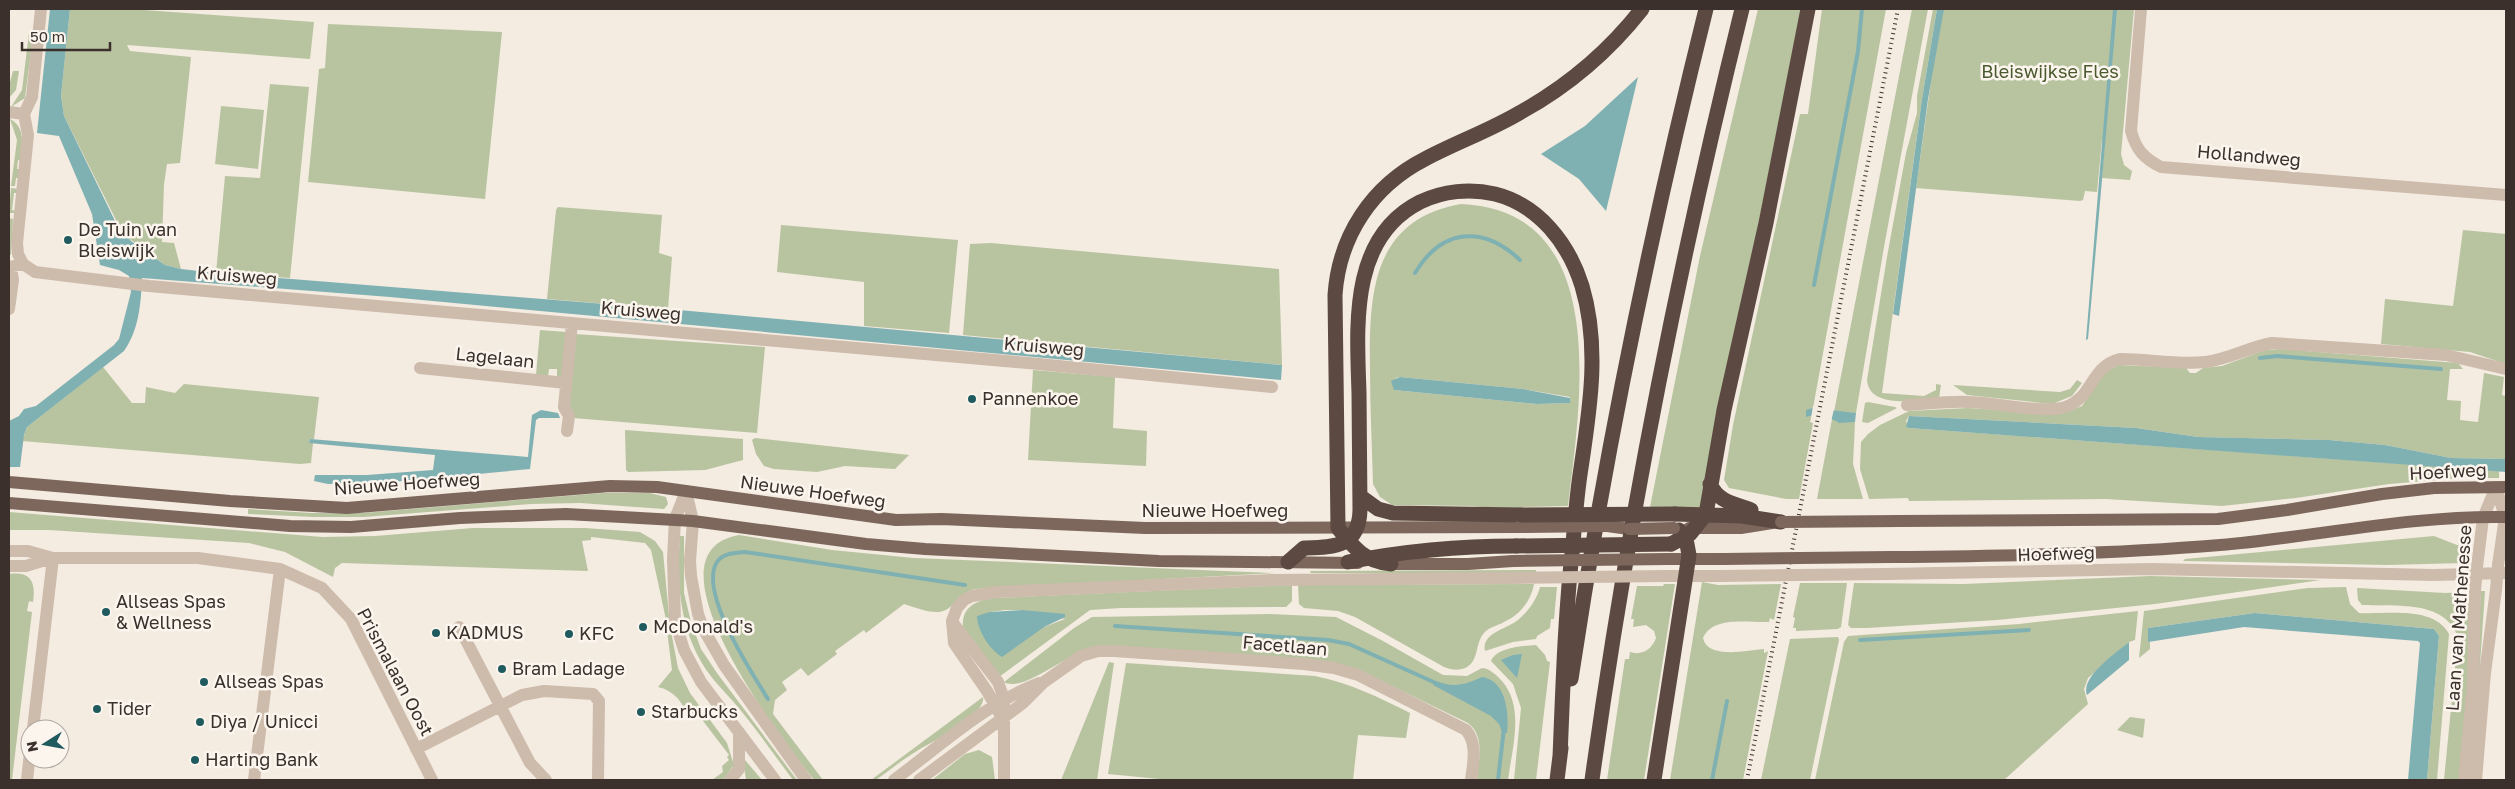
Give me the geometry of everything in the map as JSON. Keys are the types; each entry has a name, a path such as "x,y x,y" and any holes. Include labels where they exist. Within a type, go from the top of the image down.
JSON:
{"highway":[{"path":"1391,564 1367,558 1348,541 1338,528 1335,295 1340,261 1353,228 1369,204 1399,176 1424,159 1493,128 1550,95 1604,50 1642,9"},
{"path":"1556,780 1585,589 1623,380 1658,212 1706,9"},
{"path":"1592,780 1628,544 1659,378 1691,225 1742,9"},
{"path":"1348,562 1450,547 1514,553 1696,528 1706,514 1724,410 1768,214 1808,9"},
{"path":"1285,562 1304,548 1310,555 1348,541 1358,528 1360,496 1358,314 1364,275 1376,245 1388,228 1403,213 1437,195 1458,192 1485,192 1501,196 1525,208 1551,230 1569,256 1584,296 1591,338 1589,415 1580,476 1566,608 1560,757"},
{"path":"1710,484 1732,516"},
{"path":"1360,496 1378,508 1393,513 1520,521 1676,530 1706,514 1781,522"},
{"path":"1654,780 1688,559 1688,547 1676,530"}],"main road":[{"name":"Nieuwe Hoefweg","path":"9,482 230,501 347,508 592,487 657,487 896,520 1145,528 1358,528 1520,521 1676,530"},
{"name":"Hoefweg","path":"1781,522 2225,518 2434,488 2501,487"},
{"path":"9,503 290,526 352,527 460,518 566,514 675,519 908,548 1159,561 1285,562"},
{"path":"1696,528 1732,516"},
{"name":"Hoefweg","path":"1514,553 1610,560 2059,555 2220,545 2389,525 2506,517"},
{"path":"1310,555 1348,562 1391,564 1514,553"}],"street":[{"path":"9,309 14,266 18,254 28,135 24,114 32,97 41,9"},
{"name":"Hollandweg","path":"2141,9 2131,131 2136,149 2150,161 2160,166 2506,195"},
{"path":"9,112 24,114"},
{"name":"Kruisweg","path":"14,266 35,272 149,286 1272,387"},
{"path":"567,431 569,416 564,407 572,323"},
{"path":"1907,405 1967,402 2061,409 2076,403 2101,368 2109,362 2120,359 2204,362 2222,359 2255,346 2272,343 2446,355 2506,369"},
{"name":"Lagelaan","path":"420,368 566,383"},
{"name":"Laan van Mathenesse","path":"2476,780 2485,673 2496,590 2502,569 2506,517 2501,487"},
{"name":"Laan van Mathenesse","path":"2464,780 2473,685 2475,591 2483,518 2501,487"},
{"path":"686,490 675,519 673,596 678,628 690,663 710,696 774,780"},
{"path":"686,490 693,521 690,561 691,576 698,614 704,630 724,665 806,780"},
{"name":"Prismalaan Oost","path":"9,551 28,552 54,558 198,558 280,569 322,588 351,619 432,780"},
{"path":"34,719 54,558"},
{"name":"Prismalaan Oost","path":"9,566 26,566 54,558"},
{"path":"254,780 280,569"},
{"name":"Hoefweg","path":"999,702 987,690 954,643 952,621 957,608 964,600 972,596 996,592 1282,580 2030,573 2139,569 2434,575 2502,569"},
{"path":"458,627 530,763 546,780"},
{"name":"Facetlaan","path":"919,780 1022,703 1044,682 1081,656 1098,652 1304,664 1334,668 1358,675 1466,730 1470,735 1474,748 1472,780"},
{"name":"Facetlaan","path":"894,780 999,702 1044,682"},
{"path":"416,749 522,695 534,692 593,694 598,697 600,711 598,780"},
{"path":"999,702 1002,718 1004,780"},
{"path":"731,779 739,769 738,732"}],"green space":[{"path":"70,9 130,9 314,22 310,59 127,45 130,51 191,57 180,163 167,164 164,184 162,242 174,243 181,269 165,265 123,234 64,116 61,96"},
{"path":"1758,9 1801,9 1756,236 1717,411 1700,508 1650,507 1700,256"},
{"path":"1822,9 1886,9 1813,408 1808,416 1812,415 1810,422 1813,423 1799,499 1786,499 1729,488 1724,480 1733,425 1800,114 1808,114"},
{"path":"1912,9 1928,9 1884,247 1856,413 1834,412"},
{"path":"1933,9 1937,9 1922,99 1882,393 1924,396 1936,390 1936,384 1941,385 1939,398 1897,401 1876,396 1870,389 1867,380 1906,153 1917,113 1917,96"},
{"name":"Bleiswijkse Fles","path":"1941,9 2134,9 2121,154 2124,165 2132,171 2130,180 2102,178 2105,141 2102,140 2097,192 2085,191 2083,200 2080,201 1916,188"},
{"path":"328,24 502,32 485,199 308,182 319,69 325,68"},
{"path":"29,33 33,36 25,98 11,107 22,90"},
{"path":"13,71 19,71 16,90 9,98 9,86"},
{"path":"270,84 309,87 290,278 216,273 225,176 260,178"},
{"path":"221,106 264,110 258,169 215,164"},
{"path":"10,119 19,127 22,137 21,161 18,160 17,169 20,169 19,178 16,178 15,186 11,186 17,140"},
{"path":"11,188 18,189 18,193 14,193 12,210 16,211 15,213 9,213"},
{"path":"1461,204 1510,215 1544,240 1565,276 1576,319 1579,368 1578,417 1568,506 1520,507 1519,511 1473,506 1392,505 1380,497 1373,484 1370,342 1371,315 1375,289 1381,265 1392,244 1409,226 1431,213","holes":["1400,377 1523,389 1570,397 1570,403 1537,404 1394,390 1396,378"]},
{"path":"558,207 662,215 659,253 672,257 668,309 547,299 556,210"},
{"path":"9,218 13,219 11,255 9,254"},
{"path":"781,225 958,240 949,333 864,326 864,282 777,272"},
{"path":"2463,230 2506,234 2506,364 2470,352 2381,344 2385,299 2453,306"},
{"path":"991,243 1279,269 1282,365 963,335 970,244"},
{"path":"540,330 566,332 562,378 557,378 557,369 549,369 548,377 536,375"},
{"path":"575,334 765,347 757,433 573,418 569,406"},
{"path":"2280,349 2458,363 2463,369 2450,369 2447,400 2461,401 2460,420 2478,422 2484,373 2504,377 2502,395 2506,396 2506,459 2451,458 2385,445 2329,440 2198,437 2136,428 1909,416 1906,421 1909,428 2499,471 2499,478 2461,478 2389,484 2296,498 2222,506 2106,499 1909,501 1908,498 1869,499 1860,469 1861,442 1880,425 1909,411 1968,408 2061,414 2082,406 2104,372 2119,365 2186,368 2190,373 2196,373 2203,368 2222,366 2265,350"},
{"path":"103,367 132,403 145,403 146,387 175,393 184,384 319,397 314,439 310,439 309,443 313,443 311,463 300,464 22,441 27,427"},
{"path":"1033,370 1115,377 1113,428 1147,431 1146,466 1028,460"},
{"path":"2077,380 2082,383 2072,396 2052,404 1967,395 1953,385 2060,392 2070,389"},
{"path":"1865,403 1897,408 1868,423 1862,422"},
{"path":"1832,419 1855,422 1853,464 1863,499 1817,499"},
{"path":"625,430 743,439 743,460 705,470 628,472 626,470"},
{"path":"755,438 909,455 895,469 845,466 817,472 774,469 764,466 756,454 752,440"},
{"path":"602,493 650,493 666,497 668,504 664,509 580,503 531,504 364,517 248,514 248,509 312,513 363,513"},
{"path":"9,512 323,537 375,536 473,528 585,528 640,532 655,541 663,552 670,626 678,668 690,693 727,743 734,765 723,780 712,780 723,772 722,766 729,760 727,757 729,755 697,713 688,719 678,698 669,691 658,687 672,670 665,615 651,550 645,543 591,537 591,540 582,541 588,571 342,563 335,568 333,577 285,552 249,543 49,530 9,530"},
{"path":"739,535 832,550 914,558 1275,573 975,589 965,594 944,611 939,612 926,611 904,604 866,633 864,630 835,651 837,654 808,676 801,668 782,682 787,690 775,700 773,714 823,780 814,780 776,729 751,691 727,650 710,611 704,576 712,549"},
{"path":"680,536 684,536 684,593 691,622 701,649 797,780 793,780 700,660 686,626 682,608 679,572"},
{"path":"2434,536 2462,547 2465,563 2387,565 2183,561 2185,559"},
{"path":"1536,570 1536,573 1311,573 1310,571"},
{"path":"9,574 27,576 34,589 33,602 29,601 27,611 32,612 12,780 9,780"},
{"path":"2150,576 2321,580 2155,604 1997,620 1867,628 1851,628 1848,625 1854,583 1964,584"},
{"path":"1702,582 1718,585 1781,584 1774,620 1770,618 1769,622 1742,621 1723,623 1708,631 1703,638 1706,645 1720,651 1739,652 1764,649 1764,653 1768,651 1743,780 1670,780"},
{"path":"1800,583 1847,583 1841,627 1838,629 1796,631 1796,628 1793,628 1795,618 1793,617"},
{"path":"1534,584 1524,607 1515,616 1486,631 1481,637 1471,664 1456,670 1444,667 1355,617 1338,611 1304,608 1299,604 1298,585"},
{"path":"1664,584 1675,584 1644,780 1607,780 1625,659 1629,659 1630,652 1639,653 1646,651 1656,638 1654,631 1646,625 1633,627 1634,619 1631,619 1637,586 1663,586"},
{"path":"1292,585 1292,601 1286,607 1121,608 1090,610 999,677 963,629 964,616 970,607 980,601 993,598","holes":["1022,610 1065,619 1044,627 990,612"]},
{"path":"1540,587 1557,587 1554,619 1551,619 1550,628 1537,636 1536,639 1513,642 1485,651 1487,640 1496,632 1518,620 1525,613 1534,601"},
{"path":"2346,587 2350,604 2359,613 2408,613 2421,615 2442,625 2449,634 2437,780 2427,780 2439,636 2434,629 2255,613 2148,628 2150,649 2139,658 2144,611 2308,588"},
{"path":"2357,588 2445,593 2466,592 2470,606 2469,686 2461,780 2444,780 2458,637 2451,625 2442,616 2430,611 2404,606 2362,605 2358,600"},
{"path":"2481,591 2485,591 2480,665 2473,720"},
{"path":"2138,611 2135,640 2129,642 2088,678 2084,689 2088,704 2004,780 1815,780 1844,642 1848,636 2019,624"},
{"path":"1270,614 1336,617 1443,675 1467,676 1482,668 1493,673 1502,681 1509,692 1515,716 1514,742 1508,780 1477,780 1479,742 1474,729 1468,723 1361,671 1100,646 1076,654 1024,682 1013,684 1004,682 1074,628 1092,617"},
{"path":"1838,637 1839,640 1810,780 1761,780 1790,639"},
{"path":"1536,645 1545,655 1547,661 1550,662 1536,780 1514,780 1521,708 1513,684 1491,661 1494,656 1504,650"},
{"path":"1109,662 1114,663 1097,780 1061,780"},
{"path":"1126,663 1315,676 1340,682 1387,701 1410,713 1406,738 1358,735 1353,780 1170,780 1108,774"},
{"path":"983,697 982,704 967,720 876,780 871,780"},
{"path":"2130,717 2145,719 2143,738 2117,730"},
{"path":"979,750 992,757 995,780 932,780 965,754"},
{"path":"745,760 762,780 746,780"}],"water":[{"path":"50,9 70,9 61,96 64,116 116,223 131,241 165,265 216,273 668,309 1282,365 1281,380 390,297 142,278 140,307 136,325 124,351 27,427 24,435 20,467 9,467 9,421 19,416 24,409 36,406 114,345 119,339 131,292 129,276 119,270 100,265 92,214 59,136 37,133"},
{"path":"1937,9 1944,9 1928,99 1899,316 1893,314 1922,99"},
{"path":"2113,9 2117,9 2088,339 2086,340"},
{"path":"1638,77 1606,211 1579,179 1541,154 1585,126"},
{"path":"1400,377 1523,389 1570,398 1570,403 1537,404 1394,390 1391,381"},
{"path":"1813,408 1856,413 1855,422 1839,423 1822,417 1806,417 1806,410"},
{"path":"541,410 558,413 560,418 539,418 536,420 530,469 392,482 328,484 314,481 315,475 367,475 433,470 435,455 309,443 310,439 528,457 532,415"},
{"path":"1909,416 2136,428 2198,437 2329,440 2385,445 2451,458 2506,459 2506,472 1909,428 1906,427"},
{"path":"1022,610 1065,614 1065,617 1044,627 1002,657 993,650 985,639 979,627 977,616 990,612"},
{"path":"2255,613 2434,629 2439,636 2427,780 2408,780 2420,643 2418,641 2244,627 2148,642 2148,628"},
{"path":"2129,642 2129,660 2087,695 2086,688 2094,673"},
{"path":"1522,654 1517,678 1501,660 1513,655"},
{"path":"1482,677 1497,685 1505,699 1507,733 1502,732 1499,724 1491,716 1433,685 1436,681 1459,685"}],"pier":[{"path":"1813,406 1834,409 1831,422 1811,418"}],"waterway":[{"path":"1814,285 1858,51 1862,9"},
{"path":"1415,273 1426,258 1438,247 1450,240 1464,236 1492,241 1520,260"},
{"path":"2260,358 2277,356 2441,369"},
{"path":"768,699 729,632 721,612 715,592 713,575 717,562 722,557 745,552 965,585"},
{"path":"1115,626 1328,640 1349,644 1438,684"},
{"path":"1860,640 2029,630"},
{"path":"1712,780 1727,701"},
{"path":"1498,780 1504,728"}],"railway":[{"path":"1747,780 1898,9"}],"place":[{"name":"De Tuin van Bleiswijk","path":"68,240"},
{"name":"Pannenkoe","path":"972,399"},
{"name":"Allseas Spas & Wellness","path":"106,612"},
{"name":"McDonald's","path":"643,627"},
{"name":"KADMUS","path":"436,633"},
{"name":"KFC","path":"569,634"},
{"name":"Bram Ladage","path":"502,669"},
{"name":"Allseas Spas","path":"204,682"},
{"name":"Tider","path":"97,709"},
{"name":"Starbucks","path":"641,712"},
{"name":"Diya / Unicci","path":"200,722"},
{"name":"Harting Bank","path":"195,760"}]}
